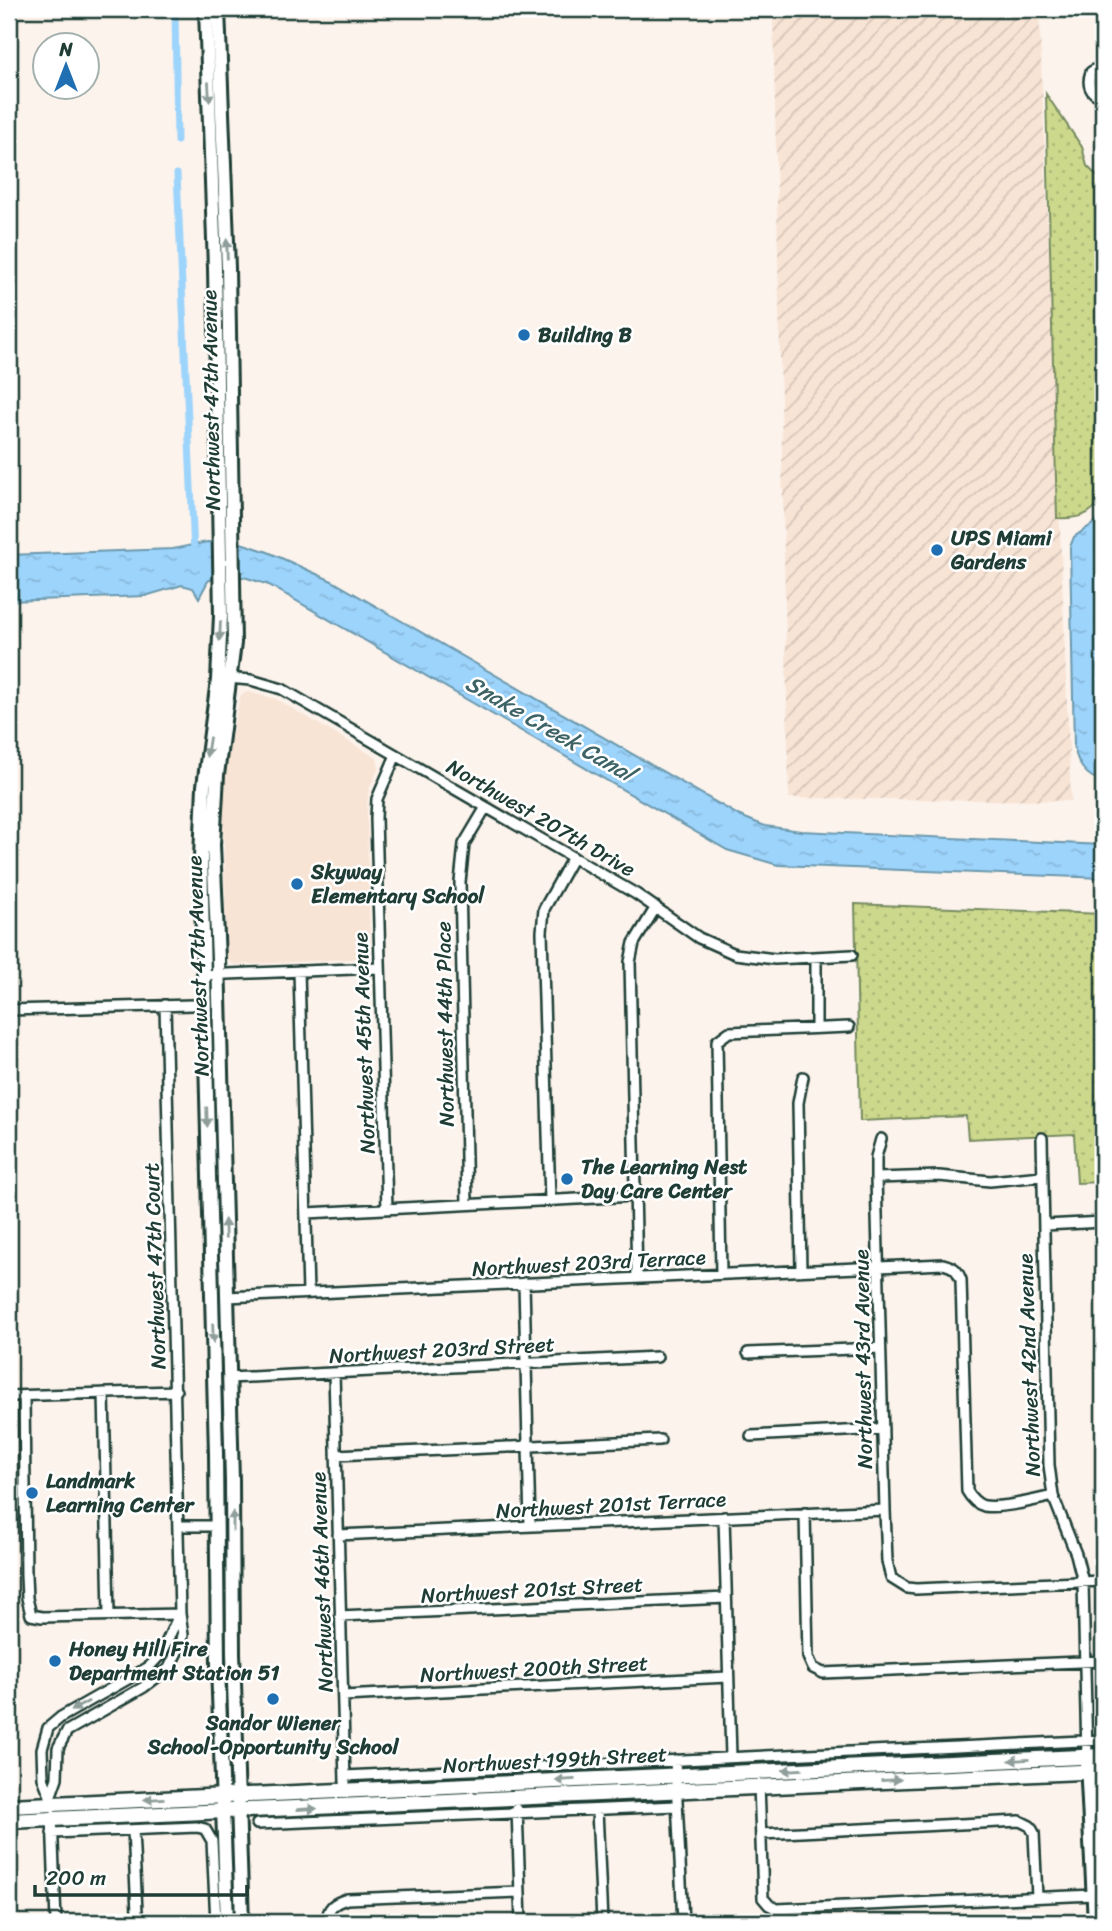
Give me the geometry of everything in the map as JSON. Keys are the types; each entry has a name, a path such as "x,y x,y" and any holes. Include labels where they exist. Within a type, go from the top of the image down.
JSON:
{"main road":[{"name":"Northwest 47th Avenue","path":"205,9 227,582 225,679 214,813 242,1922"},
{"name":"Northwest 47th Avenue","path":"218,9 225,182 226,537"},
{"name":"Northwest 47th Avenue","path":"225,679 203,797 203,975 227,1922"},
{"path":"211,1274 219,1291 227,1297"},
{"path":"214,1391 221,1382 229,1378"},
{"path":"217,1568 226,1584 233,1589"},
{"name":"Northwest 199th Street","path":"1088,1770 1103,1756"},
{"name":"Northwest 42nd Avenue","path":"1088,1770 1095,1922"},
{"name":"Northwest 199th Street","path":"9,1806 51,1813 239,1812 516,1797 758,1779 1103,1770"},
{"name":"Northwest 199th Street","path":"9,1821 51,1813 345,1783 516,1797"}],"street":[{"path":"1103,65 1091,72 1088,81 1090,89 1098,96 1103,96"},
{"name":"Northwest 207th Drive","path":"225,679 258,681 282,689 573,857 656,907 699,938 735,954 775,959 852,955"},
{"name":"Northwest 45th Avenue","path":"387,1209 379,968 377,799 396,755"},
{"name":"Northwest 44th Place","path":"467,1204 460,869 464,844 486,807"},
{"path":"550,1200 542,932 544,909 573,857"},
{"path":"637,1278 630,962 634,943 656,907"},
{"path":"816,957 816,1028"},
{"path":"203,975 379,968"},
{"path":"299,971 308,1293"},
{"name":"Northwest 47th Court","path":"58,1748 67,1731 75,1725 159,1677 176,1657 183,1635 180,1614 180,1526 165,1005"},
{"path":"9,1010 192,1005"},
{"path":"721,1274 716,1046 720,1037 729,1032 849,1027"},
{"path":"801,1270 798,1103 803,1077"},
{"name":"Northwest 42nd Avenue","path":"1042,1138 1049,1465 1054,1496 1076,1554 1083,1582 1088,1770"},
{"name":"Northwest 43rd Avenue","path":"881,1139 876,1157 876,1178 885,1510 887,1561 891,1578 907,1588 916,1589 1083,1582"},
{"path":"876,1178 939,1175 990,1181 1042,1176"},
{"path":"307,1213 635,1196"},
{"path":"1045,1225 1103,1222"},
{"name":"Northwest 203rd Terrace","path":"227,1297 801,1270 943,1264 953,1266 958,1270 961,1280 967,1492 973,1500 985,1506 1021,1503 1054,1496"},
{"path":"524,1283 530,1526"},
{"path":"748,1353 880,1348"},
{"name":"Northwest 203rd Street","path":"229,1378 657,1357"},
{"name":"Northwest 46th Avenue","path":"334,1373 345,1783"},
{"path":"9,1396 176,1391"},
{"path":"104,1394 109,1615"},
{"path":"24,1396 27,1587 32,1615 180,1614 161,1654 149,1667 61,1717 48,1728 43,1745 43,1778 51,1813 56,1922"},
{"path":"751,1436 883,1429"},
{"path":"336,1455 660,1440"},
{"name":"Northwest 201st Terrace","path":"338,1535 885,1510"},
{"path":"805,1513 808,1657 813,1668 823,1673 1103,1661"},
{"path":"723,1517 731,1757"},
{"path":"180,1526 217,1526"},
{"path":"1083,1582 1103,1581"},
{"name":"Northwest 201st Street","path":"340,1616 726,1598"},
{"path":"136,1675 144,1687"},
{"name":"Northwest 200th Street","path":"343,1696 728,1677"},
{"path":"345,1783 675,1760 1103,1740"},
{"path":"43,1745 58,1748 57,1777 51,1813"},
{"path":"675,1760 683,1922"},
{"path":"1088,1770 1103,1783"},
{"path":"758,1779 763,1898 777,1909 1094,1895"},
{"path":"257,1824 516,1797 597,1810 677,1806"},
{"path":"516,1797 521,1922"},
{"path":"597,1810 602,1922"},
{"path":"51,1813 133,1830 197,1827 208,1831 212,1841 216,1922"},
{"path":"761,1834 1020,1821 1030,1826 1034,1833 1037,1897"},
{"path":"133,1830 138,1912"},
{"path":"327,1922 327,1913 334,1903 347,1899 519,1892"}],"shaded area":[{"path":"773,9 1039,9 1071,801 789,798"},
{"name":"Skyway Elementary School","path":"249,692 276,699 377,758 379,768 369,789 367,809 370,951 366,958 236,965 227,958 223,817 226,763 240,697"}],"green space":[{"path":"1046,94 1082,147 1087,166 1103,182 1103,498 1088,513 1071,518 1057,518"},
{"path":"855,904 1103,914 1103,1182 1077,1183 1074,1134 968,1139 966,1116 860,1121"}],"water":[{"path":"1103,517 1103,782 1091,777 1083,769 1074,747 1070,547 1074,537"},
{"name":"Snake Creek Canal","path":"207,542 241,543 332,581 740,816 765,826 801,831 1103,845 1103,878 778,865 727,850 269,585 244,577 212,579 208,581 199,598 193,588 182,585 145,596 9,601 9,555 173,549"}],"waterway":[{"path":"175,9 177,141"},
{"path":"177,174 194,553"}],"place":[{"name":"Building B","path":"524,335"},
{"name":"UPS Miami Gardens","path":"937,550"},
{"name":"Skyway Elementary School","path":"297,884"},
{"name":"The Learning Nest Day Care Center","path":"567,1179"},
{"name":"Landmark Learning Center","path":"32,1493"},
{"name":"Honey Hill Fire Department Station 51","path":"55,1661"},
{"name":"Sandor Wiener School-Opportunity School","path":"273,1699"}]}
